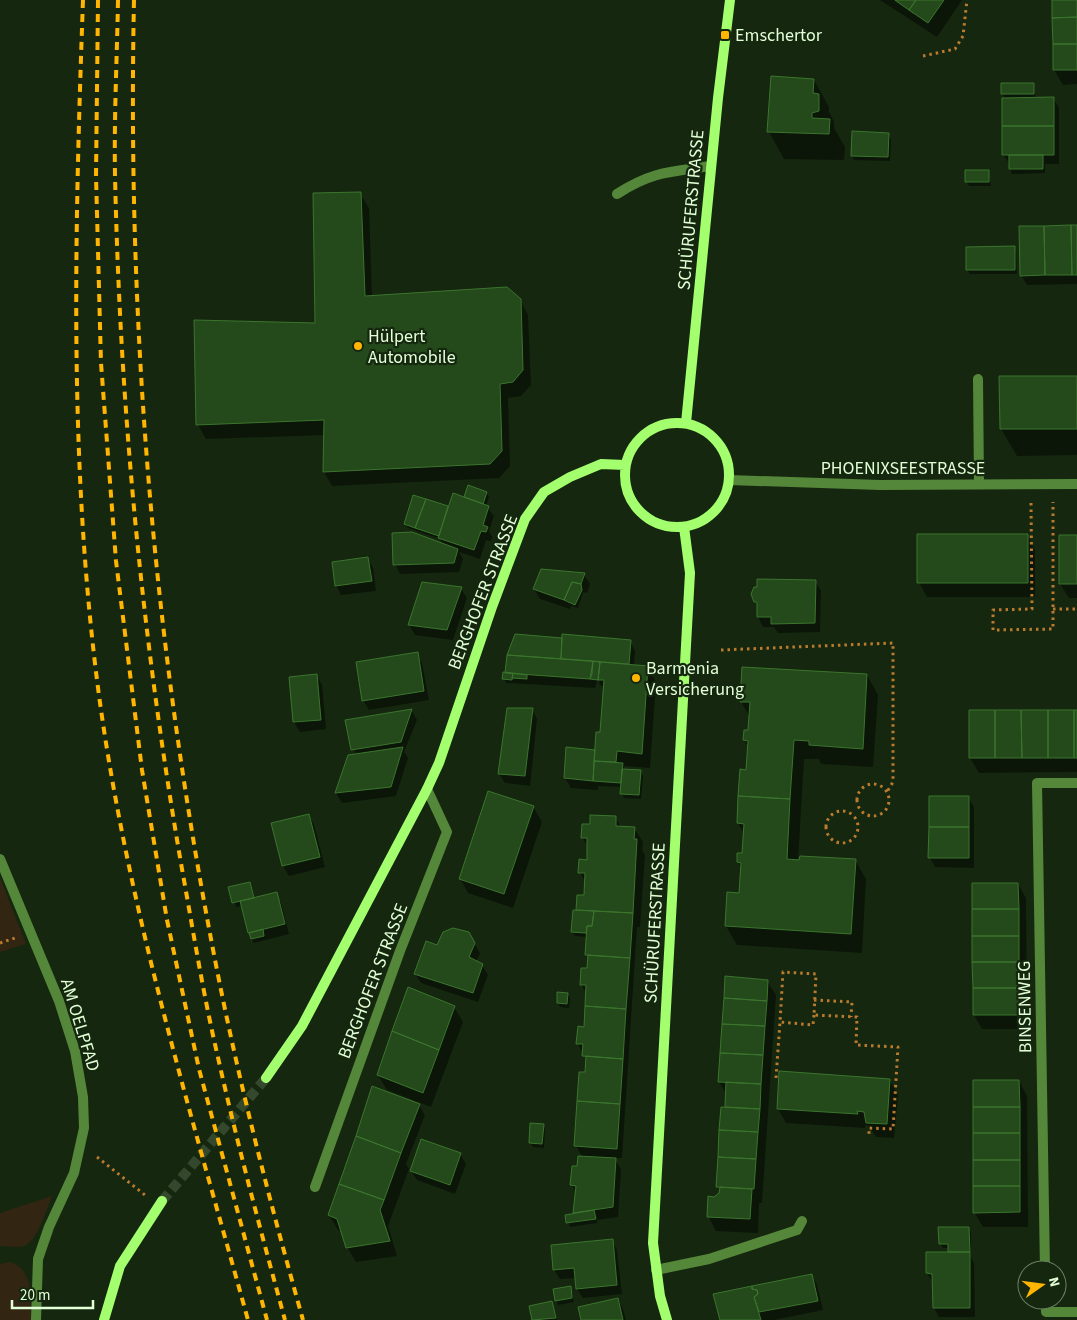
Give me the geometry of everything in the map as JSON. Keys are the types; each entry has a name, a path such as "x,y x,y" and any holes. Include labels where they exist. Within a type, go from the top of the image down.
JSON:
{"main road":[{"name":"SCHÜRUFERSTRASSE","path":"686,423 711,166 730,0"},
{"path":"670,423 686,423 701,428 714,438 723,450 728,465 729,480 724,497 714,511 701,522 684,527 668,526 652,521 639,511 630,498 625,482 625,466 631,450 648,432 670,423"},
{"name":"BERGHOFER STRASSE","path":"266,1078 311,1010 439,763 492,607 525,520 544,492 570,477 601,464 625,466"},
{"name":"SCHÜRUFERSTRASSE","path":"667,1320 660,1296 653,1243 690,573 684,527"},
{"path":"104,1320 120,1266 162,1201"}],"street":[{"path":"617,194 637,181 657,173 711,166"},
{"path":"978,379 978,484"},
{"name":"PHOENIXSEESTRASSE","path":"729,480 791,484 1077,484"},
{"name":"BINSENWEG","path":"1045,1260 1037,783 1077,783"},
{"name":"BERGHOFER STRASSE","path":"315,1187 400,951 447,832 427,788"},
{"name":"AM OELPFAD","path":"0,859 59,1001 75,1051 83,1097 84,1128 74,1173 49,1227 38,1259 36,1320"},
{"path":"656,1270 709,1258 797,1230 802,1221"},
{"path":"1046,1310 1046,1312 1077,1312"}],"path":[{"path":"923,56 955,49 963,36 967,0"},
{"path":"1031,484 1032,609 993,610 993,630 1053,629 1054,484"},
{"path":"1053,609 1077,610"},
{"path":"721,650 755,650 755,647 893,643 893,782 887,792 889,802 880,815 869,816 860,810 857,799 864,786 875,784 887,792"},
{"path":"854,816 860,810"},
{"path":"840,811 854,816 858,826 855,836 846,843 835,842 831,839 825,830 830,815 840,811"},
{"path":"776,1078 783,972 816,974 813,1024 780,1022"},
{"path":"814,1000 852,1002 851,1017"},
{"path":"814,1015 857,1018 856,1044 898,1047 893,1129 869,1128 869,1135"},
{"path":"108,1166 140,1191"}],"shaded area":[{"path":"0,878 26,944 0,952"},
{"path":"52,1196 41,1224 29,1243 21,1247 0,1246 0,1213"},
{"path":"10,1262 23,1271 30,1286 31,1320 0,1320 0,1264"}],"building":[{"path":"895,0 916,0 909,10"},
{"path":"916,0 944,0 928,23 909,10"},
{"path":"1052,0 1077,0 1077,17 1052,18"},
{"path":"1077,17 1077,44 1053,44 1052,18"},
{"path":"1053,44 1077,44 1077,70 1053,70"},
{"path":"771,76 814,79 813,93 819,94 819,111 812,113 812,118 830,119 829,134 767,132"},
{"path":"1001,83 1034,83 1034,94 1001,94"},
{"path":"1054,97 1054,126 1002,126 1002,98"},
{"path":"1002,126 1054,126 1054,155 1002,155"},
{"path":"852,131 889,133 888,157 851,156"},
{"path":"1009,155 1043,155 1043,169 1009,169"},
{"path":"965,170 989,170 989,182 965,182"},
{"name":"Hülpert Automobile","path":"361,192 365,296 507,287 521,299 523,370 513,382 500,384 502,451 490,464 323,472 324,420 196,425 194,320 315,323 313,193"},
{"path":"1071,225 1072,275 1045,275 1044,226"},
{"path":"1071,225 1077,225 1077,275 1072,275"},
{"path":"1019,226 1044,226 1045,275 1020,276"},
{"path":"1015,246 1015,270 966,270 966,247"},
{"path":"999,376 1077,376 1077,429 1000,429"},
{"path":"468,485 487,492 483,504 464,497"},
{"path":"453,493 489,506 483,525 488,527 486,532 481,531 474,550 438,538"},
{"path":"413,495 426,499 415,528 404,524"},
{"path":"426,499 448,506 439,536 415,528"},
{"path":"412,532 458,549 454,563 393,565 392,533"},
{"path":"917,534 1028,534 1028,583 917,583"},
{"path":"1059,535 1077,535 1077,584 1059,584"},
{"path":"368,557 372,581 335,586 332,562"},
{"path":"541,569 585,573 581,584 572,582 564,600 533,589"},
{"path":"757,579 816,580 815,623 771,624 771,617 757,617 757,602 754,602 751,594 754,587 757,587"},
{"path":"422,582 462,587 447,630 408,625"},
{"path":"572,582 581,584 582,590 575,605 564,600"},
{"path":"515,634 562,638 561,659 507,655"},
{"path":"562,634 631,640 629,664 561,659"},
{"path":"418,652 424,691 362,701 356,662"},
{"path":"507,655 593,661 592,674 590,679 505,673"},
{"path":"593,661 600,662 598,680 590,679"},
{"path":"600,662 648,666 642,754 617,751 616,762 594,761 596,732 600,732 604,680 598,680"},
{"path":"742,667 867,674 863,749 809,745 809,741 794,740 790,799 738,796 740,769 746,770 748,741 743,740 744,730 748,730 750,702 740,702"},
{"path":"503,672 513,673 512,680 502,679"},
{"path":"513,673 527,675 527,679 512,678"},
{"path":"317,674 321,720 293,722 289,677"},
{"path":"507,708 533,708 525,776 498,774"},
{"path":"412,709 401,742 351,750 345,720"},
{"path":"969,710 995,710 995,758 969,758"},
{"path":"995,710 1021,710 1022,758 995,758"},
{"path":"1021,710 1048,710 1048,758 1022,758"},
{"path":"1048,710 1074,710 1074,758 1048,758"},
{"path":"1074,710 1077,710 1077,758 1074,758"},
{"path":"403,747 391,787 335,793 348,755"},
{"path":"566,747 595,750 593,781 564,778"},
{"path":"594,761 623,763 621,783 593,781"},
{"path":"622,769 641,770 639,795 620,794"},
{"path":"488,791 534,806 504,894 459,879"},
{"path":"738,796 790,799 787,859 799,860 800,856 856,859 851,934 725,926 727,892 739,893 741,863 737,862 737,853 742,853 744,824 737,823"},
{"path":"929,796 969,796 969,827 929,827"},
{"path":"309,814 320,857 282,866 271,823"},
{"path":"590,815 616,816 616,826 635,827 634,839 637,839 633,913 576,910 577,895 584,895 585,873 578,873 579,859 587,860 587,838 581,838 582,824 590,824"},
{"path":"929,827 969,827 969,858 928,858"},
{"path":"250,882 254,898 232,903 228,887"},
{"path":"972,883 1018,883 1019,909 972,909"},
{"path":"277,892 285,924 248,933 240,901"},
{"path":"972,909 1019,909 1019,936 972,936"},
{"path":"573,910 594,911 592,926 587,926 586,933 571,932"},
{"path":"594,911 633,913 630,958 585,955 587,926 592,926"},
{"path":"453,928 469,932 475,943 469,957 483,964 473,993 414,974 426,941 437,945 443,932"},
{"path":"263,929 264,936 251,939 249,933"},
{"path":"972,936 1019,936 1019,962 972,962"},
{"path":"588,955 630,958 626,1009 585,1006 586,985 580,985 581,968 587,968"},
{"path":"972,962 1019,962 1019,988 973,988"},
{"path":"725,976 768,980 767,1001 724,998"},
{"path":"408,987 455,1006 439,1050 392,1031"},
{"path":"973,988 1019,988 1019,1015 973,1015"},
{"path":"557,992 568,993 567,1004 557,1003"},
{"path":"724,998 767,1001 765,1026 722,1024"},
{"path":"585,1006 626,1009 623,1059 582,1056 583,1044 576,1044 578,1026 584,1027"},
{"path":"722,1024 765,1026 763,1055 720,1053"},
{"path":"392,1031 439,1050 423,1093 377,1075"},
{"path":"720,1053 763,1055 761,1084 718,1082"},
{"path":"586,1056 623,1059 620,1104 577,1101 579,1072 585,1072"},
{"path":"779,1071 890,1079 887,1124 866,1123 864,1112 857,1111 858,1114 777,1109"},
{"path":"973,1080 1019,1080 1020,1107 973,1107"},
{"path":"726,1082 761,1084 760,1109 725,1107"},
{"path":"372,1086 420,1104 401,1153 356,1136"},
{"path":"577,1101 620,1104 617,1149 574,1146"},
{"path":"721,1107 760,1109 758,1132 719,1130"},
{"path":"973,1107 1020,1107 1020,1133 973,1133"},
{"path":"530,1123 544,1124 542,1144 529,1143"},
{"path":"719,1130 758,1132 756,1159 718,1157"},
{"path":"973,1133 1020,1133 1020,1160 973,1160"},
{"path":"356,1136 401,1153 384,1200 339,1184"},
{"path":"421,1139 461,1153 450,1185 410,1171"},
{"path":"578,1156 616,1158 613,1207 573,1213 576,1186 570,1185 572,1166 577,1166"},
{"path":"718,1157 756,1159 754,1189 716,1187"},
{"path":"973,1160 1020,1160 1020,1186 973,1186"},
{"path":"339,1184 384,1200 380,1210 390,1241 346,1248 337,1219 328,1215"},
{"path":"973,1186 1020,1186 1020,1212 973,1213"},
{"path":"720,1187 752,1189 750,1219 707,1217 708,1196 714,1197 719,1193"},
{"path":"594,1210 596,1219 566,1223 565,1215"},
{"path":"938,1227 969,1227 970,1252 948,1252 948,1244 939,1244"},
{"path":"613,1239 617,1285 576,1289 574,1268 553,1270 551,1245"},
{"path":"926,1252 970,1252 970,1308 933,1308 932,1274 926,1273"},
{"path":"812,1274 818,1301 759,1312 754,1297 758,1294 757,1290 752,1289 752,1286"},
{"path":"571,1286 572,1298 555,1301 553,1289"},
{"path":"752,1286 752,1289 757,1290 758,1294 754,1297 761,1320 720,1320 713,1294"},
{"path":"618,1298 623,1320 581,1320 578,1307"},
{"path":"552,1301 556,1318 532,1320 529,1306"}],"tunnel":[{"path":"162,1201 266,1078"}],"railway":[{"path":"83,0 76,253 76,337 81,505 87,589 96,672 108,755 140,918 181,1079 248,1320"},
{"path":"98,0 96,176 101,363 116,561 142,770 167,920 199,1069 267,1320"},
{"path":"118,0 115,175 122,349 135,523 155,696 182,869 207,1008 241,1154 285,1320"},
{"path":"134,0 133,123 135,245 149,489 161,611 177,733 218,975 236,1062 257,1148 303,1320"}],"place":[{"name":"Emschertor","path":"725,35"},
{"name":"Hülpert Automobile","path":"358,346"},
{"name":"Barmenia Versicherung","path":"636,678"}]}
